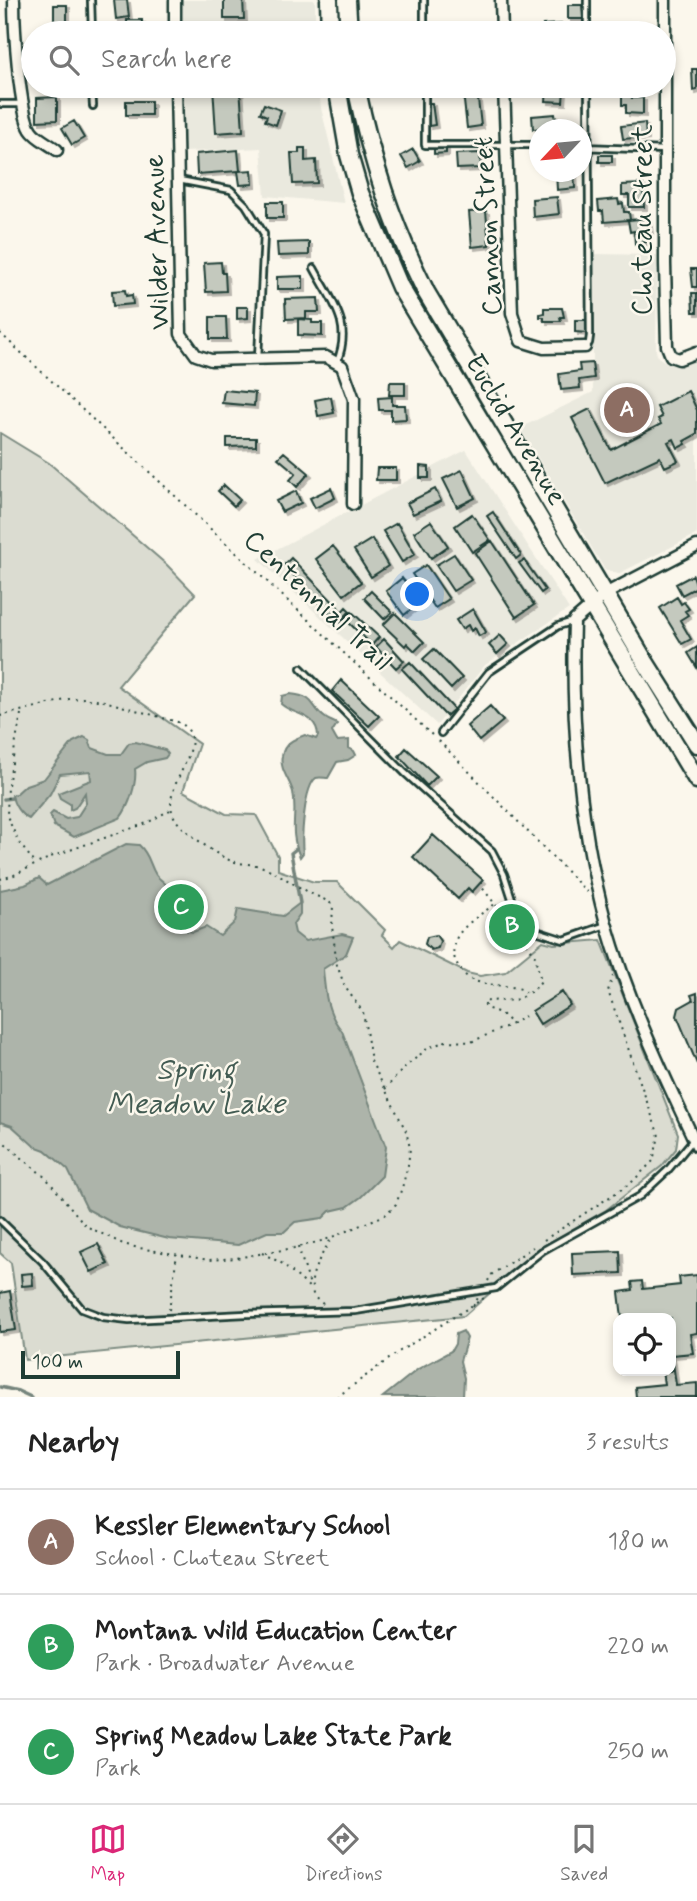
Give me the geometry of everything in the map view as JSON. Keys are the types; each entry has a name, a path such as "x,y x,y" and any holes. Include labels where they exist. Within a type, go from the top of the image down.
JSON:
{"highway":[{"path":"329,0 330,21"},
{"path":"348,0 349,21"},
{"name":"Euclid Avenue","path":"339,98 349,155 368,214 400,288 697,780"},
{"name":"Euclid Avenue","path":"359,98 374,163 401,242 426,292 697,744"},
{"path":"436,351 454,339"}],"street":[{"path":"14,0 21,80"},
{"path":"174,0 175,21"},
{"path":"501,0 502,21"},
{"name":"Choteau Street","path":"665,0 665,21"},
{"path":"23,98 31,131 57,150"},
{"name":"Wilder Avenue","path":"176,98 181,334 196,355 211,360 327,357 337,363"},
{"name":"Cannon Street","path":"504,98 512,313 521,341 544,348 585,348"},
{"name":"Choteau Street","path":"665,98 667,332 670,356 679,359 697,352"},
{"path":"337,363 342,366 354,399 353,504"},
{"path":"695,1142 660,1068 602,904 583,813 577,765 574,621 605,594 697,546"}],"lane":[{"path":"91,0 92,21"},
{"path":"424,0 425,21"},
{"path":"587,0 587,21"},
{"path":"93,98 93,106"},
{"path":"425,98 425,145 529,145"},
{"path":"588,98 588,119"},
{"path":"0,104 24,104"},
{"path":"592,147 665,150"},
{"path":"178,180 230,190 246,205 264,234 258,359"},
{"path":"585,348 590,336 588,182"},
{"path":"314,268 340,313 344,345 337,363"},
{"path":"441,733 489,672 558,626 574,621"},
{"path":"301,668 405,773 492,851 504,874 515,908 530,929 564,940 607,924"},
{"path":"0,1220 43,1262 82,1309 103,1317 129,1320 355,1311 496,1288 542,1251 640,1196 695,1142"}],"path":[{"name":"Centennial Trail","path":"0,333 429,731 555,860 602,904"},
{"path":"0,716 82,698 104,701 181,723 188,728 193,737 191,750 175,783 171,809 177,821 219,855 231,861 266,868 333,905 332,926 337,965 345,987 363,1012 371,1061 406,1131 410,1148 408,1165 396,1205 385,1215 332,1238 298,1247 209,1260 123,1244 86,1226 47,1180 0,1139"},
{"path":"21,713 8,785 8,816 19,843 36,864"},
{"path":"0,879 53,856 136,827 171,809"},
{"path":"481,886 534,953 541,981 534,990 516,1000 484,1002 486,1008 500,1013 512,1024"},
{"path":"495,904 455,939 455,961 468,978 520,989 526,994"},
{"path":"473,1306 491,1275 631,1183 653,1161 659,1136 608,991 614,970"},
{"path":"385,1089 405,1067 428,1048 446,1041 471,1042 492,1035 525,1016"},
{"path":"312,1289 314,1271 332,1238"},
{"path":"298,1247 314,1297 331,1312"},
{"path":"261,1253 275,1259 312,1289"},
{"path":"168,1318 177,1254"},
{"path":"337,1397 400,1351 473,1306 496,1288"}],"shaded area":[{"path":"182,0 315,0 315,21 183,21"},
{"path":"183,98 320,98 344,203 265,196 261,148 184,152"},
{"path":"593,254 657,255 658,357 668,364 697,360 697,534 618,574 605,570 520,428 593,392"},
{"path":"0,433 49,463 167,565 195,594 118,686 199,744 183,791 226,814 256,815 278,856 278,870 314,882 337,882 385,930 382,935 394,947 400,940 467,973 480,976 505,972 543,941 554,944 601,940 678,1134 676,1149 662,1166 606,1210 543,1246 464,1316 25,1360 11,1263 0,1253"},
{"path":"466,450 569,609 485,665 437,725 258,559"}],"water":[{"path":"290,694 310,700 321,715 337,724 332,732 337,741 349,740 349,748 356,755 337,762 328,778 316,778 312,783 306,802 303,853 300,857 294,831 293,792 281,761 285,748 293,740 305,735 316,739 318,736 314,723 281,704 282,696"},
{"path":"84,737 89,740 92,748 108,754 121,754 129,743 136,742 165,750 168,754 165,758 147,762 135,769 132,795 120,818 74,837 54,826 50,815 53,812 66,819 77,817 86,803 85,793 75,808 70,810 70,804 60,798 58,793 91,780 90,771 60,774 50,794 29,819 18,809 12,795 26,785 44,779 73,742"},
{"name":"Spring Meadow Lake","path":"126,844 139,845 156,875 167,885 183,930 193,932 206,927 220,936 235,922 238,909 283,916 300,903 300,914 293,924 295,933 305,941 342,934 353,937 346,954 323,969 326,994 329,1009 342,1031 386,1147 382,1176 347,1207 330,1211 323,1218 295,1222 284,1232 267,1232 238,1245 169,1239 120,1227 87,1209 68,1170 58,1161 45,1150 34,1146 12,1126 0,1122 0,890 25,885 39,878 47,885"},
{"path":"463,1331 467,1338 460,1361 464,1378 463,1397 383,1397 418,1369 451,1351 456,1334"}],"building":[{"path":"114,0 127,0 129,17 116,19"},
{"path":"224,0 243,0 244,19 224,19"},
{"path":"54,5 67,5 67,21 54,21"},
{"path":"568,5 582,5 583,19 568,19"},
{"path":"692,69 697,69 697,90 693,91"},
{"path":"37,98 57,98 57,120 37,121"},
{"path":"214,98 241,98 243,131 216,133"},
{"path":"464,98 478,98 481,126 467,128"},
{"path":"546,98 563,98 563,102 546,101"},
{"path":"622,98 643,98 643,114 626,113 626,105 622,105"},
{"path":"126,101 151,101 151,115 126,115"},
{"path":"427,103 432,103 435,125 429,126"},
{"path":"264,104 281,110 276,125 265,121 267,116 260,113"},
{"path":"555,114 556,119 532,119 532,116"},
{"path":"74,121 84,138 72,145 62,128"},
{"path":"645,123 646,137 623,139 621,126"},
{"path":"446,146 446,153 434,154 434,147"},
{"path":"299,148 305,148 305,161 316,160 317,183 293,184 291,153 299,153"},
{"path":"413,149 420,161 408,168 401,156"},
{"path":"238,150 240,171 252,170 253,184 240,185 238,171 197,174 196,154"},
{"path":"480,153 481,168 457,169 456,154"},
{"path":"599,155 612,155 612,162 599,162"},
{"path":"557,182 575,182 575,188 557,190"},
{"path":"643,184 644,207 629,207 629,195 622,195 622,185"},
{"path":"557,197 559,214 533,217 532,199"},
{"path":"618,199 619,204 623,203 624,212 629,212 630,220 648,218 650,231 645,232 646,242 635,244 634,231 630,232 628,220 604,222 598,201"},
{"path":"267,202 283,202 283,218 267,218"},
{"path":"486,211 489,245 472,247 469,212"},
{"path":"309,242 309,255 278,256 277,243"},
{"path":"221,262 226,291 206,292 204,263"},
{"path":"691,269 697,269 697,287 693,287"},
{"path":"303,276 303,289 277,289 277,277"},
{"path":"125,290 126,296 132,295 133,304 113,306 112,291"},
{"path":"692,293 697,293 697,312 693,312"},
{"path":"318,298 319,312 306,312 306,318 286,319 285,299"},
{"path":"237,307 248,307 248,318 237,319"},
{"path":"544,308 562,308 564,317 560,317 561,321 544,321 540,314 544,313"},
{"path":"210,317 226,317 227,339 210,339"},
{"path":"298,319 322,323 322,336 298,335"},
{"path":"575,320 588,320 587,333 575,332"},
{"path":"592,363 594,378 579,380 580,388 561,390 559,374 580,371 579,364"},
{"path":"390,382 405,382 405,395 389,395"},
{"path":"224,390 255,393 254,406 222,403"},
{"path":"688,391 697,410 697,434 678,448 674,439 668,442 678,461 665,467 660,457 605,483 572,418 590,409 611,450 661,424 658,419 662,417 657,407"},
{"path":"331,397 334,413 318,416 315,400"},
{"path":"392,397 392,405 405,405 406,419 391,420 391,410 379,410 378,398"},
{"path":"227,438 256,438 256,446 227,447"},
{"path":"284,452 309,473 297,487 290,480 296,473 278,458"},
{"path":"420,466 429,467 429,478 420,478"},
{"path":"377,468 396,468 396,480 376,480"},
{"path":"462,470 475,498 457,507 443,479"},
{"path":"224,485 240,500 234,506 218,491"},
{"path":"331,488 335,498 315,508 310,498"},
{"path":"435,489 441,501 413,514 407,503"},
{"path":"296,491 301,503 282,512 276,501"},
{"path":"493,512 521,555 516,559 487,516"},
{"path":"472,514 490,540 472,552 455,526"},
{"path":"431,521 448,546 431,558 414,532"},
{"path":"397,523 415,554 402,562 383,531"},
{"path":"372,539 388,566 371,577 354,550"},
{"path":"492,541 534,605 516,617 475,553"},
{"path":"333,546 361,582 344,595 316,559"},
{"path":"454,554 471,580 453,591 436,565"},
{"path":"291,558 338,607 331,615 284,565"},
{"path":"524,560 545,590 541,593 519,563"},
{"path":"426,565 449,599 435,608 412,574"},
{"path":"693,575 697,587 682,595 676,584"},
{"path":"402,578 421,602 404,615 386,591"},
{"path":"371,591 392,612 384,619 364,598"},
{"path":"677,597 681,604 684,602 689,609 685,611 688,615 680,620 691,639 682,644 660,608"},
{"path":"346,607 350,611 340,622 336,618"},
{"path":"473,609 486,632 479,636 475,628 471,631 468,625 462,629 456,620"},
{"path":"352,612 379,637 372,645 345,619"},
{"path":"395,613 424,642 415,651 407,643 405,646 383,625"},
{"path":"500,635 508,644 497,654 489,645"},
{"path":"384,639 404,661 396,668 376,647"},
{"path":"697,647 697,668 688,653"},
{"path":"434,649 462,678 451,689 423,659"},
{"path":"410,662 454,709 446,716 402,669"},
{"path":"341,680 379,716 369,726 332,691"},
{"path":"490,706 503,721 479,741 467,726"},
{"path":"406,748 437,776 427,786 399,756"},
{"path":"433,835 483,880 472,892 468,888 458,899 413,857"},
{"path":"436,935 440,941 438,948 431,950 425,944 427,937"},
{"path":"562,992 570,1005 540,1024 532,1011"},
{"path":"697,993 697,1064 677,1016 679,1008 693,1000 691,995"},
{"path":"98,1244 108,1264 91,1272 81,1252"},
{"path":"620,1251 621,1273 573,1275 572,1253"},
{"path":"32,1273 33,1285 22,1286 21,1274"},
{"path":"697,1275 697,1333 690,1334 693,1353 676,1355 676,1313 621,1313 619,1292 633,1290 632,1282 642,1281 643,1289 680,1285 679,1277"},
{"path":"10,1291 16,1330 0,1332 0,1293"},
{"path":"663,1376 675,1376 676,1385 697,1383 697,1397 636,1397 635,1387 664,1384"}],"waterway":[{"path":"4,799 12,798"},
{"path":"296,849 291,853 300,903"},
{"path":"0,1387 31,1397"}],"place":[{"name":"Kessler Elementary School","path":"627,410"},
{"name":"Spring Meadow Lake State Park","path":"181,907"},
{"name":"Montana Wild Education Center","path":"512,927"}]}
